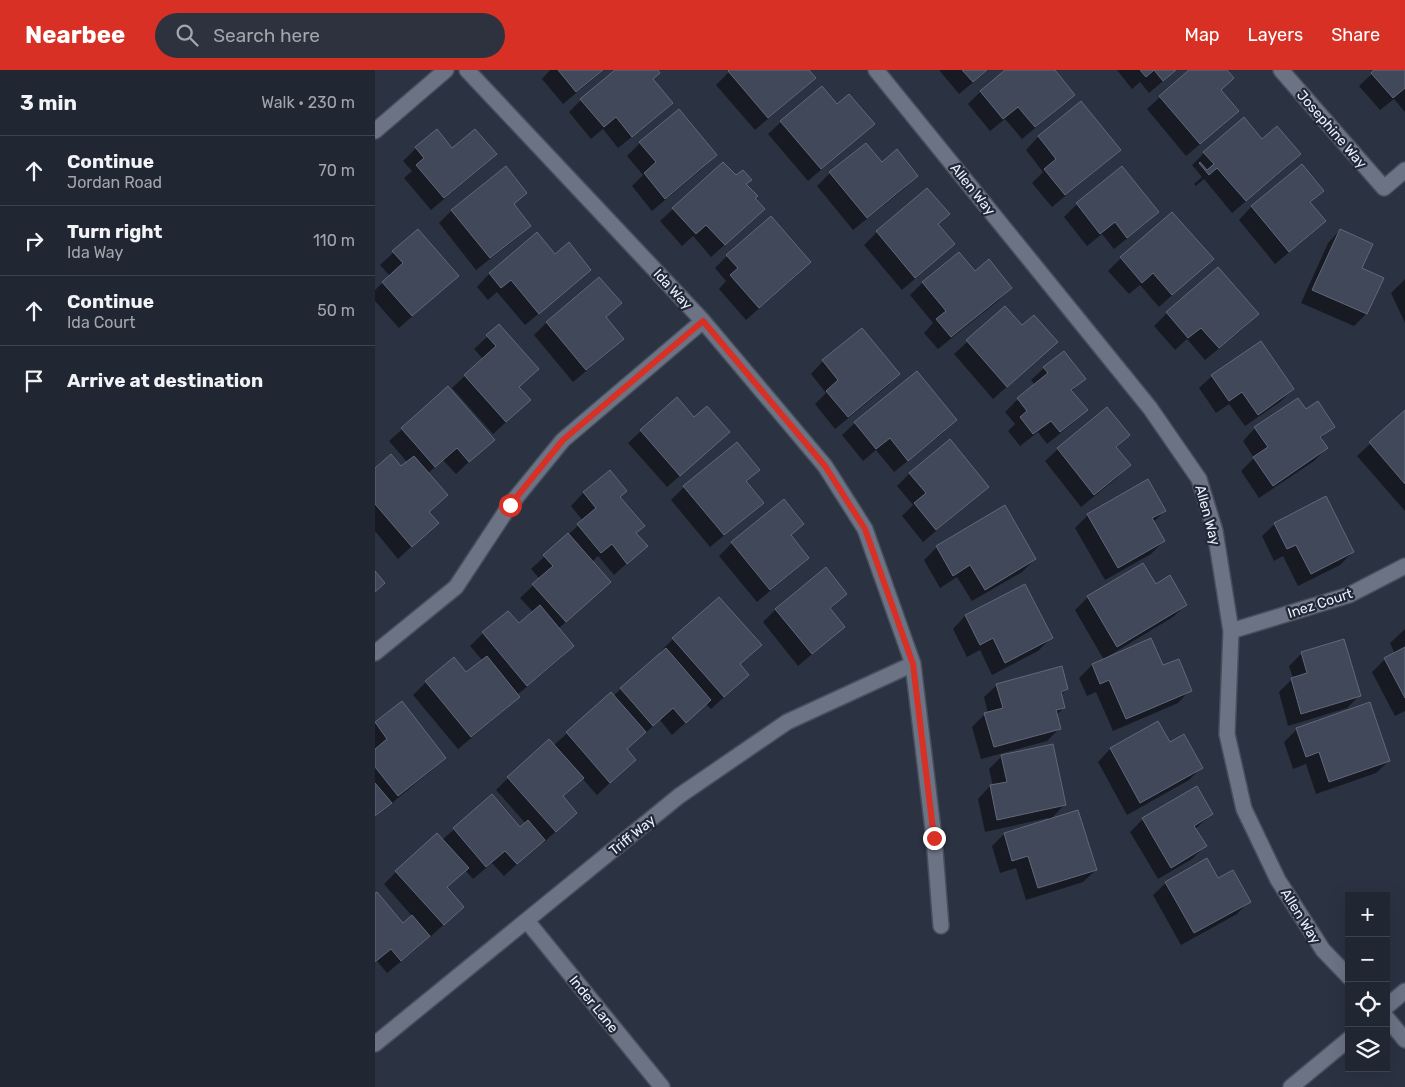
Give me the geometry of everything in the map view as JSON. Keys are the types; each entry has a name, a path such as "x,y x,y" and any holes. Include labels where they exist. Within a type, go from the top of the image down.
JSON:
{"street":[{"path":"375,131 446,70"},
{"name":"Ida Way","path":"467,70 703,321 825,466 865,529 913,664 934,838 941,926"},
{"name":"Allen Way","path":"876,70 1150,408 1199,479 1215,531 1231,631 1227,734 1244,810 1278,880 1323,950 1345,973"},
{"name":"Josephine Way","path":"1281,70 1384,188 1405,170"},
{"path":"375,653 455,587 510,505 563,440 703,321"},
{"name":"Inez Court","path":"1231,631 1349,595 1405,566"},
{"name":"Triff Way","path":"375,1044 679,796 787,722 913,664"},
{"name":"Inder Lane","path":"527,921 662,1087"},
{"path":"1390,1004 1405,991"},
{"path":"1390,1022 1405,1040"},
{"path":"1291,1087 1345,1042"}],"building":[{"path":"558,70 603,70 576,92"},
{"path":"615,70 658,70 660,73 653,79 673,103 632,137 616,117 604,127 580,99"},
{"path":"729,70 809,70 816,78 768,118"},
{"path":"962,70 987,70 973,82"},
{"path":"1005,70 1055,70 1075,95 1035,127 1018,107 1003,119 980,91"},
{"path":"1140,70 1154,70 1146,77"},
{"path":"1154,70 1176,70 1163,81"},
{"path":"1189,70 1227,70 1234,78 1221,90 1239,111 1200,144 1159,96"},
{"path":"1374,70 1405,70 1405,88 1393,98 1371,73"},
{"path":"822,86 837,104 849,94 875,124 821,169 780,121"},
{"path":"1081,101 1121,150 1065,195 1044,169 1056,159 1038,136"},
{"path":"679,109 717,155 665,199 644,173 656,162 639,142"},
{"path":"1244,117 1262,139 1277,126 1301,154 1246,201 1217,168 1209,175 1199,163 1207,170 1214,164 1203,152"},
{"path":"437,129 452,148 475,129 497,154 444,198 416,165 424,158 415,147"},
{"path":"866,143 882,162 897,149 918,176 867,218 829,172"},
{"path":"723,162 736,175 743,170 752,180 746,184 758,196 755,198 765,209 725,245 706,225 696,234 672,208"},
{"path":"1302,164 1324,191 1310,202 1326,221 1289,252 1251,206"},
{"path":"506,166 527,193 514,204 531,226 490,258 451,210"},
{"path":"1122,166 1159,212 1127,238 1115,222 1100,234 1076,203"},
{"path":"927,188 950,214 938,224 955,244 915,278 876,231"},
{"path":"1172,212 1214,259 1172,295 1153,273 1142,283 1120,257"},
{"path":"771,216 811,262 759,308 730,275 738,268 726,255"},
{"path":"418,229 459,276 412,316 382,282 403,263 392,251"},
{"path":"1340,229 1373,244 1362,268 1384,278 1367,314 1312,290"},
{"path":"537,232 555,254 569,242 591,270 539,314 511,280 501,288 489,273"},
{"path":"959,252 975,271 989,259 1012,288 951,337 936,319 946,311 922,282"},
{"path":"1218,267 1259,314 1219,348 1201,328 1188,338 1166,312"},
{"path":"599,277 622,303 606,317 624,339 586,370 546,322"},
{"path":"1005,306 1022,325 1034,315 1058,342 1007,387 966,340"},
{"path":"499,324 539,369 519,387 531,400 506,422 464,375 496,346 486,335"},
{"path":"862,328 900,374 848,417 826,391 838,380 822,360"},
{"path":"1261,341 1294,389 1258,415 1242,392 1229,401 1211,375"},
{"path":"1064,351 1086,379 1071,390 1088,410 1060,432 1051,421 1033,434 1020,417 1027,411 1017,398 1048,373 1043,367"},
{"path":"917,371 957,420 908,461 890,438 876,449 854,422"},
{"path":"448,386 495,440 469,462 457,448 435,467 401,428"},
{"path":"677,397 694,417 707,406 730,432 680,476 640,430"},
{"path":"1298,398 1306,409 1318,401 1335,427 1320,437 1328,448 1273,486 1253,457 1268,447 1254,427"},
{"path":"1107,407 1130,435 1116,447 1131,465 1094,495 1057,448"},
{"path":"1405,410 1405,484 1369,442"},
{"path":"950,439 989,487 936,530 914,503 926,493 909,473"},
{"path":"737,442 760,470 746,481 764,503 724,535 683,486"},
{"path":"391,454 401,466 414,456 448,495 429,512 439,523 412,547 375,504 375,468"},
{"path":"610,470 627,491 620,497 645,526 636,533 648,546 627,564 612,544 601,553 577,524 596,508 583,492"},
{"path":"1148,479 1166,511 1152,518 1165,541 1118,568 1087,514"},
{"path":"1326,496 1354,552 1311,574 1296,545 1287,549 1274,523"},
{"path":"784,499 804,524 791,535 809,558 770,590 731,542"},
{"path":"1005,505 1036,559 985,590 970,565 953,576 936,546"},
{"path":"568,533 611,582 566,622 532,584 553,566 543,555"},
{"path":"1143,563 1156,584 1170,575 1187,605 1117,647 1087,596"},
{"path":"826,567 847,594 830,608 845,627 812,654 775,609"},
{"path":"375,571 385,583 375,592"},
{"path":"1025,584 1053,638 1005,663 993,638 980,645 965,615"},
{"path":"719,597 762,645 740,664 749,675 724,697 672,638"},
{"path":"540,605 574,646 527,686 482,632 508,611 519,623"},
{"path":"1151,638 1163,665 1179,659 1192,691 1126,719 1109,680 1100,684 1092,664"},
{"path":"1344,639 1361,696 1301,714 1291,678 1307,673 1301,652"},
{"path":"1405,647 1405,698 1384,658"},
{"path":"666,648 711,700 686,723 673,708 653,726 620,688"},
{"path":"487,656 520,697 471,737 425,681 454,657 466,672"},
{"path":"1062,666 1068,689 1061,692 1065,708 1056,710 1061,729 994,747 984,713 1003,708 996,684"},
{"path":"611,692 646,732 627,749 636,760 610,783 566,732"},
{"path":"402,701 446,758 398,796 375,767 375,749 387,739 375,722"},
{"path":"1370,702 1390,761 1329,782 1319,752 1306,757 1296,728"},
{"path":"1158,721 1170,742 1184,734 1203,768 1140,803 1110,748"},
{"path":"549,739 584,778 563,796 577,813 556,832 507,777"},
{"path":"1053,744 1066,805 997,820 990,785 1007,782 1001,755"},
{"path":"375,783 392,803 375,816"},
{"path":"1197,786 1213,814 1194,826 1207,846 1171,868 1142,818"},
{"path":"492,794 520,827 528,820 545,840 517,864 505,851 486,867 453,828"},
{"path":"1078,810 1097,870 1038,888 1028,856 1012,861 1004,833"},
{"path":"437,833 469,868 447,887 464,907 444,925 395,871"},
{"path":"1207,858 1218,878 1233,870 1251,902 1194,933 1165,882"},
{"path":"377,892 403,923 412,915 430,936 401,961 391,949 375,962 375,893"}],"route":[{"path":"510,505 563,440 703,321 825,466 865,529 913,664 934,838"}]}
